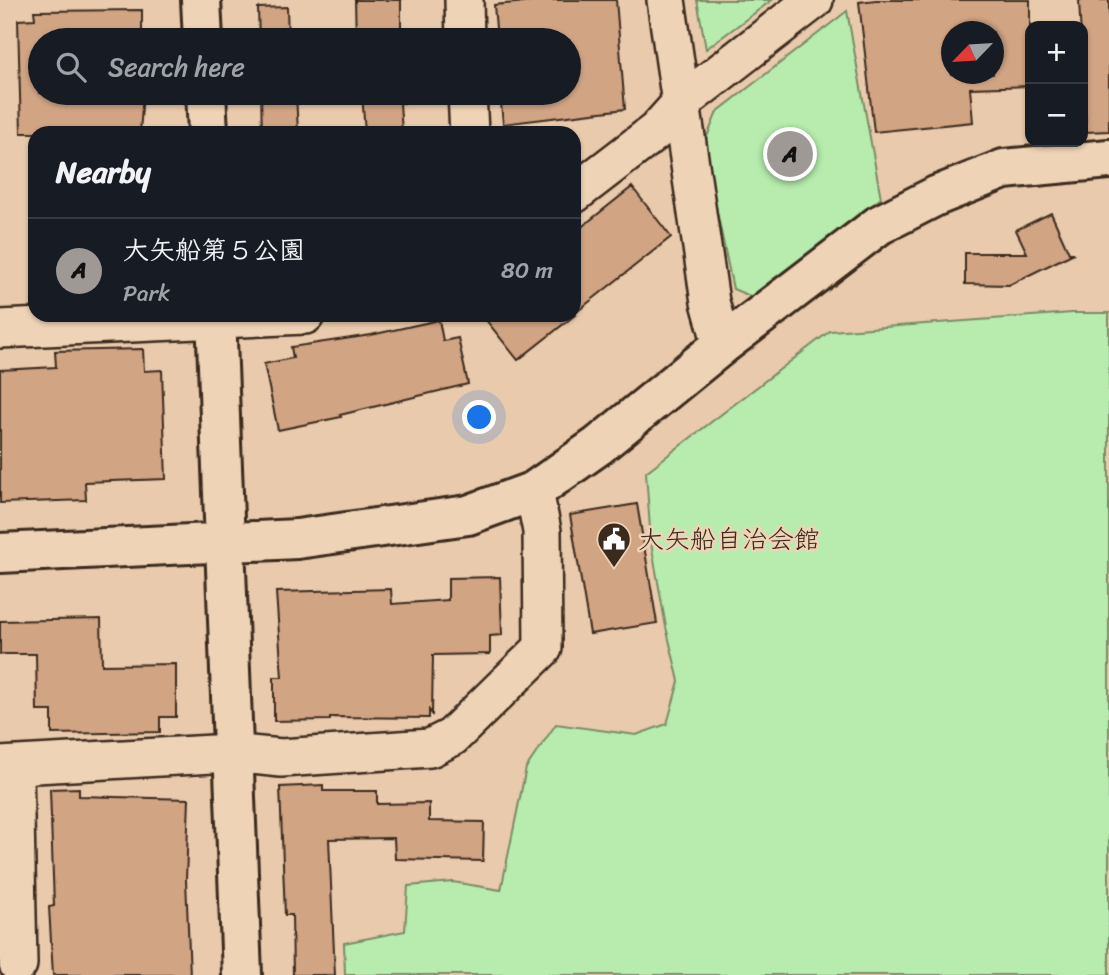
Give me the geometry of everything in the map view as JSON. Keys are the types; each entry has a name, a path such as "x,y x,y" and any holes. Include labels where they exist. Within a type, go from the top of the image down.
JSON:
{"street":[{"path":"201,0 202,28"},
{"path":"464,0 465,28"},
{"path":"666,0 710,302 722,345"},
{"path":"581,189 656,131 681,103 814,0"},
{"path":"207,105 208,126"},
{"path":"468,105 469,126"},
{"path":"0,553 123,550 297,539 454,517 534,491 598,446 722,345 879,225 936,196 1004,169 1109,159"},
{"path":"0,329 126,322"},
{"path":"216,322 242,975"},
{"path":"13,968 7,766 232,752 281,758 430,748 452,737 543,648 542,531 534,491"}],"green space":[{"path":"697,0 772,0 706,49"},
{"path":"847,11 881,198 755,298 733,289 708,168 706,139 717,112"},
{"path":"1072,313 1109,313 1109,975 345,975 344,943 405,931 408,886 453,882 501,890 526,768 556,724 636,735 667,724 679,681 651,543 646,472 830,331"}],"building":[{"path":"355,0 401,0 401,28 356,28"},
{"path":"547,0 616,0 625,109 503,124 501,105 581,105 581,28 496,28 494,5"},
{"path":"1030,0 1030,21 1025,21 1025,86 970,88 973,122 874,132 859,2"},
{"path":"1079,0 1109,0 1109,131 1088,132 1088,21 1080,21"},
{"path":"287,7 288,28 259,28 258,8"},
{"path":"142,10 142,28 28,28 28,105 142,105 141,126 28,126 28,133 21,133 18,20 35,19 34,11"},
{"path":"261,105 297,105 298,126 262,126"},
{"path":"363,105 400,105 402,126 364,126"},
{"path":"632,187 671,237 581,308 581,227"},
{"path":"1051,213 1069,253 1074,253 1009,285 965,284 965,253 1027,253 1016,230"},
{"path":"439,322 443,341 458,338 468,384 340,415 341,417 278,430 264,364 293,358 291,347"},
{"path":"488,322 566,322 518,360"},
{"path":"143,349 144,371 162,370 166,479 85,482 86,500 0,503 0,370 56,367 55,351"},
{"name":"大矢船自治会館","path":"637,504 657,623 590,634 570,515"},
{"path":"500,577 502,635 490,636 490,654 433,655 432,714 429,710 429,718 330,717 330,720 274,721 274,677 282,677 276,592 391,589 392,604 448,600 448,578"},
{"path":"101,619 102,665 176,664 176,717 160,717 160,732 52,734 52,711 37,711 36,654 0,654 0,621"},
{"path":"323,785 323,791 377,791 377,804 429,803 429,821 484,822 483,861 395,859 394,838 329,839 335,975 293,975 292,915 285,915 280,787"},
{"path":"79,788 79,796 189,799 186,880 190,975 53,975 49,907 54,906 50,789"}],"place":[{"name":"大矢船第５公園","path":"790,154"},
{"name":"大矢船自治会館","path":"614,569"}]}
